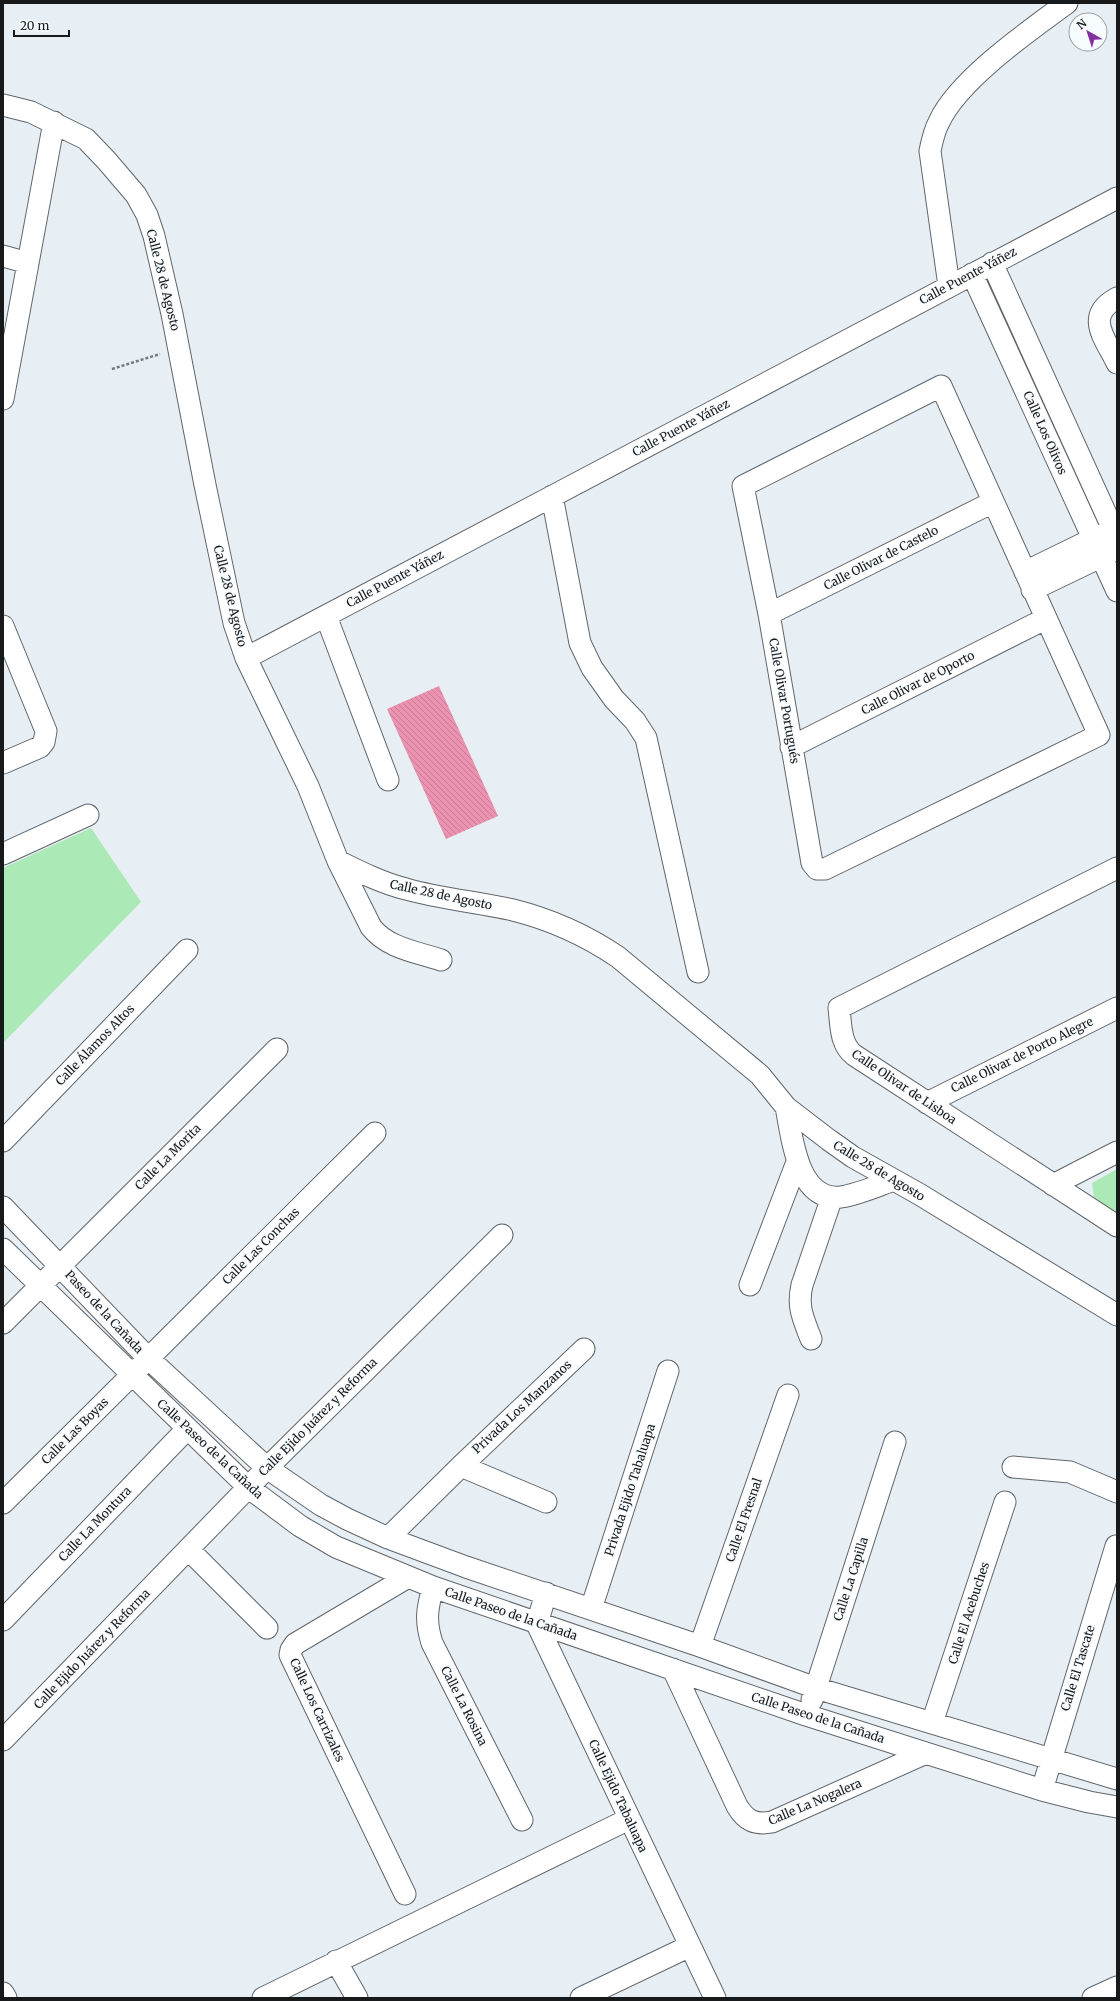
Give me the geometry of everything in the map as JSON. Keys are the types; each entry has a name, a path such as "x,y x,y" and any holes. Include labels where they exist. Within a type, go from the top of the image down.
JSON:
{"street":[{"path":"950,286 930,151 933,136 939,121 948,106 977,74 1067,3"},
{"name":"Calle 28 de Agosto","path":"3,105 31,112 86,139 136,195 143,208 154,236 179,348 205,485 234,623 246,658 308,786 338,861 384,882 406,890 526,914 597,944 618,956 760,1075 786,1107 803,1122 853,1157 894,1180 1117,1315"},
{"path":"3,399 54,122"},
{"name":"Calle Puente Yáñez","path":"246,658 1117,198"},
{"path":"3,256 28,263"},
{"name":"Calle Los Olivos","path":"992,263 1115,534"},
{"name":"Calle Los Olivos","path":"972,274 1104,548 1117,591"},
{"path":"1117,298 1104,307 1098,319 1099,326 1117,363"},
{"name":"Calle Olivar Portugués","path":"941,386 993,502 1099,735 825,869 817,869 812,863 768,614 743,486 941,386"},
{"path":"552,496 580,643 592,668 609,693 635,721 646,738 698,972"},
{"name":"Calle Olivar de Castelo","path":"768,614 993,502"},
{"path":"1029,581 1104,548 1115,534"},
{"path":"326,616 388,780"},
{"name":"Calle Olivar de Oporto","path":"791,747 1045,619"},
{"path":"3,626 46,731 44,742 34,751 3,763"},
{"path":"3,854 88,815"},
{"path":"338,861 371,927 378,936 390,943 441,960"},
{"name":"Calle Olivar de Lisboa","path":"1117,868 839,1008 844,1043 848,1050 1117,1226"},
{"name":"Calle Álamos Altos","path":"3,1141 187,950"},
{"name":"Calle Olivar de Porto Alegre","path":"927,1102 1117,1008"},
{"name":"Calle La Morita","path":"3,1323 277,1049"},
{"path":"786,1107 798,1162 809,1183 816,1190 832,1197 840,1197 859,1193 894,1180"},
{"name":"Calle Las Conchas","path":"148,1358 375,1134"},
{"path":"1053,1185 1117,1152"},
{"path":"750,1285 798,1162"},
{"path":"810,1338 800,1308 799,1299 802,1285 832,1197"},
{"path":"3,1207 60,1265"},
{"name":"Calle Ejido Juárez y Reforma","path":"3,1740 267,1468 502,1235"},
{"name":"Calle Paseo de la Cañada","path":"3,1249 249,1488 300,1526 336,1547 432,1587 806,1715 1042,1790 1089,1802 1117,1807"},
{"name":"Paseo de la Cañada","path":"60,1265 148,1358"},
{"name":"Privada Los Manzanos","path":"388,1538 460,1466 584,1349"},
{"name":"Calle Las Boyas","path":"3,1503 148,1358"},
{"name":"Calle Paseo de la Cañada","path":"148,1358 267,1468 321,1505 388,1538 466,1567 700,1646 816,1688 1117,1779"},
{"name":"Privada Ejido Tabaluapa","path":"591,1609 668,1371"},
{"name":"Calle El Fresnal","path":"700,1646 788,1395"},
{"name":"Calle La Montura","path":"3,1620 187,1429"},
{"name":"Calle La Capilla","path":"806,1715 895,1442"},
{"name":"Privada Los Manzanos","path":"460,1466 546,1502"},
{"path":"1013,1467 1070,1472 1117,1492"},
{"name":"Calle El Acebuches","path":"932,1723 1006,1502"},
{"name":"Calle El Tascate","path":"1042,1790 1116,1546"},
{"path":"189,1550 267,1628"},
{"name":"Calle Los Carrizales","path":"405,1894 290,1655 294,1644 408,1577"},
{"name":"Calle La Rosina","path":"432,1587 426,1612 427,1627 432,1643 522,1820"},
{"path":"537,1624 546,1593"},
{"name":"Calle Ejido Tabaluapa","path":"537,1624 714,1998"},
{"name":"Calle La Nogalera","path":"673,1669 737,1806 743,1816 751,1821 761,1824 772,1822 926,1753"},
{"path":"263,1998 629,1819"},
{"path":"581,1998 690,1946"},
{"path":"336,1961 357,1998"},
{"path":"1093,1998 1117,1987"},
{"path":"3,1993 6,1998"}],"path":[{"path":"112,370 179,348"}],"green space":[{"path":"91,828 141,902 3,1043 3,868"},
{"path":"1117,1169 1117,1215 1094,1197 1092,1183"}],"building":[{"path":"439,686 498,816 446,839 387,709"}]}
